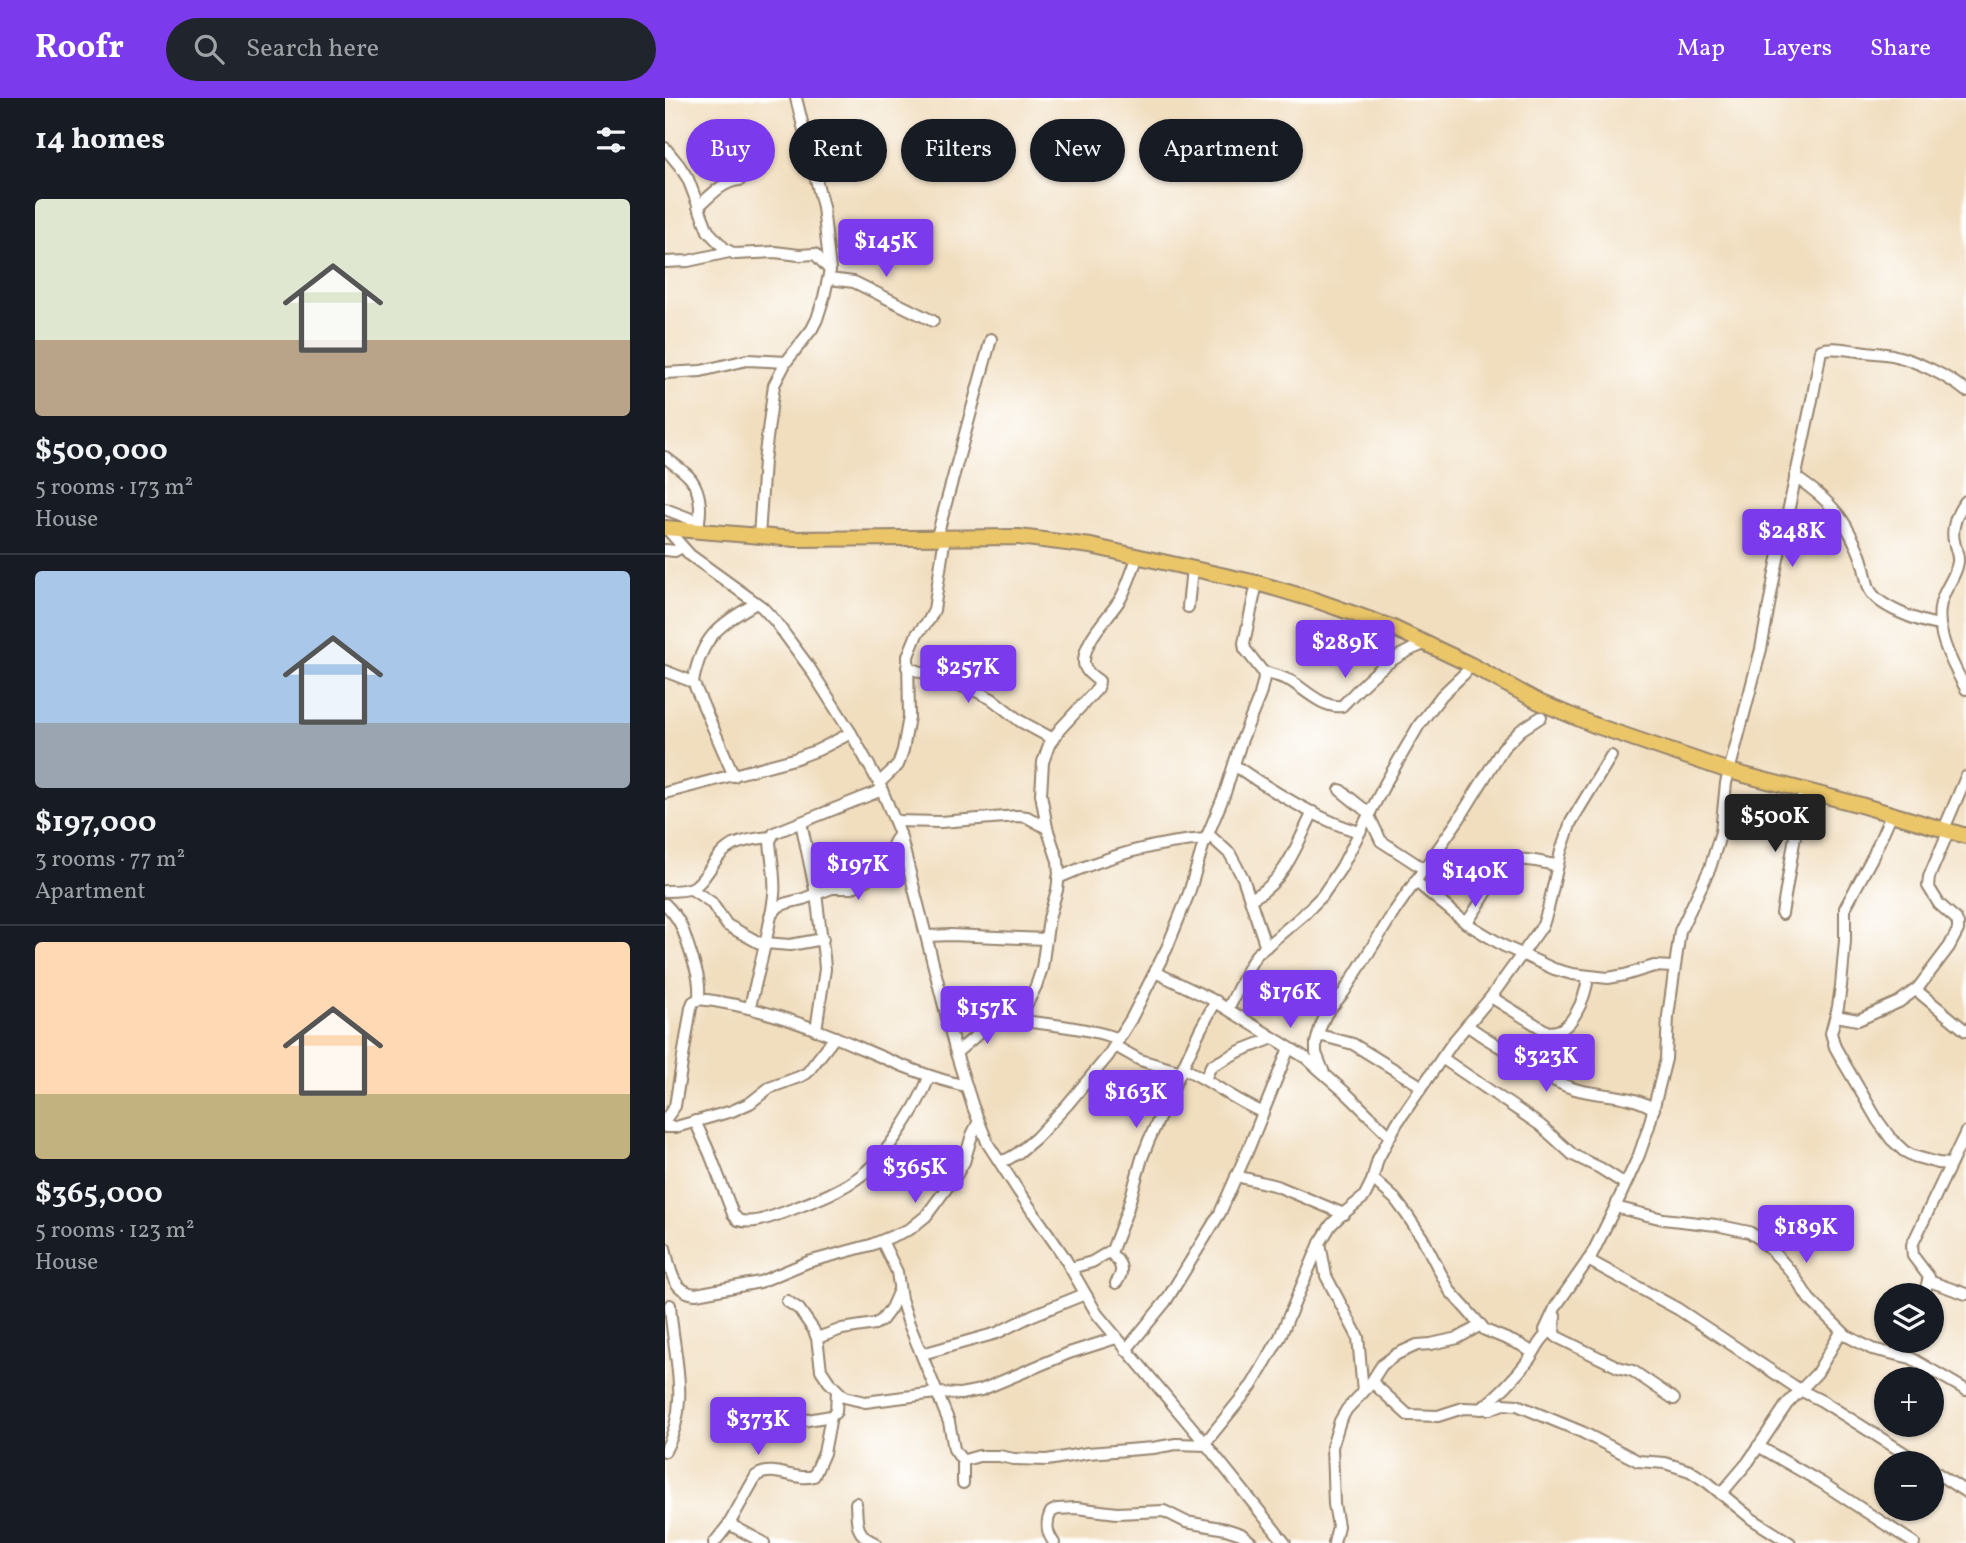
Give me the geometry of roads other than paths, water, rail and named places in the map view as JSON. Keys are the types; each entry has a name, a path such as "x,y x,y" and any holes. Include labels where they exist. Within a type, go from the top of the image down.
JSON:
{"main road":[{"path":"665,528 698,527 759,537 796,539 1019,537 1090,546 1258,583 1391,627 1471,665 1539,702 1594,725 1729,771 1966,836"}],"street":[{"path":"759,537 764,461 774,385 786,362 812,329 821,308 829,274 823,207 796,98"},
{"path":"665,148 688,179 708,231 729,252 815,254 829,274 878,292 933,321"},
{"path":"698,206 728,182"},
{"path":"665,262 688,261 729,252"},
{"path":"665,891 691,889 701,881 716,860 734,845 771,837 774,833 852,803 881,787 898,765 909,717 908,656 914,641 934,610 941,536 991,339"},
{"path":"1481,1409 1497,1396 1546,1334 1545,1330 1556,1306 1588,1260 1615,1208 1639,1155 1654,1109 1666,1059 1668,1016 1679,931 1700,891 1716,850 1724,815 1726,783 1761,649 1821,350 1841,349 1890,354 1941,375 1966,391"},
{"path":"665,373 701,371 747,360 786,362"},
{"path":"665,457 691,479 700,503 698,527 665,509"},
{"path":"1795,477 1815,490 1845,524 1861,558 1869,589 1875,597 1925,623 1939,625"},
{"path":"1966,501 1958,513 1954,529 1953,538 1958,561 1952,580 1943,595 1939,625 1966,689"},
{"path":"665,528 671,551 690,555 756,603 784,631 851,733 881,787 900,834 956,1053 978,1123 988,1144 1063,1255 1097,1314 1285,1543"},
{"path":"1014,1019 1028,1002 1042,968 1049,918 1057,890 1058,861 1047,828 1041,794 1045,754 1053,739 1098,688 1099,681 1085,668 1085,656 1100,626 1119,601 1138,556"},
{"path":"1188,607 1192,568"},
{"path":"1000,1161 1008,1159 1036,1138 1067,1105 1117,1042 1155,972 1186,903 1264,678 1263,672 1245,649 1244,643 1258,583"},
{"path":"734,776 692,682 702,649 708,640 723,623 756,603"},
{"path":"1263,672 1288,680 1321,701 1337,707 1378,669 1404,651 1424,644"},
{"path":"907,667 978,692 992,699 1020,721 1053,739"},
{"path":"665,671 692,682"},
{"path":"1228,1009 1256,956 1322,896 1341,868 1419,725 1441,695 1465,673"},
{"path":"1324,1073 1316,1053 1326,1014 1344,992 1503,748 1521,730 1541,717"},
{"path":"665,793 794,759 851,733"},
{"path":"1206,1444 1252,1385 1280,1337 1320,1244 1331,1226 1364,1197 1373,1179 1378,1159 1421,1086 1543,926 1557,865 1571,822 1611,756"},
{"path":"1234,765 1313,812 1347,829 1381,841 1424,869"},
{"path":"1836,1016 1850,1020 1864,1018 1899,1003 1916,990 1949,947 1958,930 1958,923 1939,904 1928,886 1966,777"},
{"path":"1340,790 1369,815 1381,841"},
{"path":"1782,914 1801,800"},
{"path":"1251,899 1263,893 1279,877 1313,812"},
{"path":"1891,815 1845,908 1840,999 1831,1033 1835,1047 1891,1139 1913,1156 1949,1164"},
{"path":"895,821 940,822 1018,816 1027,817 1047,828"},
{"path":"801,822 823,939 825,969 816,1030"},
{"path":"770,916 779,906 832,888 851,888 866,880 886,860 900,834"},
{"path":"750,1007 774,895 771,837"},
{"path":"1058,878 1098,861 1149,847 1207,837 1230,854 1243,878 1266,947"},
{"path":"1466,923 1497,878 1511,863 1518,860 1557,865"},
{"path":"1415,881 1466,923 1504,946 1554,969 1588,976 1618,977 1646,968 1673,967"},
{"path":"691,889 712,902 727,925 765,944 790,945 823,939"},
{"path":"665,904 683,926 699,975 699,999"},
{"path":"927,936 1046,939"},
{"path":"1155,972 1216,1002 1289,1048 1324,1073 1390,1136"},
{"path":"1491,997 1546,1031 1554,1033 1568,1023 1580,1006 1588,976"},
{"path":"1916,990 1966,1031"},
{"path":"665,1120 675,1106 691,1008 693,1002 699,999 750,1007 835,1037 929,1077 966,1086"},
{"path":"944,1000 983,1013 1070,1026 1117,1042 1140,1060 1182,1070 1205,1079 1242,1103 1262,1112"},
{"path":"1071,1268 1092,1262 1109,1252 1117,1241 1142,1158 1216,1002"},
{"path":"956,1053 999,1016"},
{"path":"1467,1025 1554,1081 1589,1092 1644,1102 1654,1109"},
{"path":"665,1127 676,1127 732,1111 769,1088 807,1073 835,1037"},
{"path":"1318,1037 1353,1044 1421,1086"},
{"path":"1205,1079 1211,1066 1273,1038"},
{"path":"1126,1350 1166,1300 1220,1213 1289,1048"},
{"path":"1442,1058 1540,1125 1573,1155 1600,1168 1625,1185"},
{"path":"695,1121 733,1214 738,1220 750,1222 826,1196 863,1174 872,1166 908,1117 929,1077"},
{"path":"665,1248 674,1278 680,1288 686,1293 696,1294 760,1282 808,1262 882,1241 910,1229 926,1216 964,1162 978,1123"},
{"path":"1966,1132 1912,1245 1913,1256 1925,1270 1929,1281 1966,1294"},
{"path":"1236,1176 1277,1186 1344,1214"},
{"path":"1373,1179 1395,1199 1407,1215 1423,1239 1450,1291 1481,1325 1489,1333 1521,1345 1533,1353"},
{"path":"1615,1208 1663,1219 1716,1224 1749,1233 1760,1239 1780,1259 1809,1299 1841,1332 1866,1346 1911,1358 1966,1390"},
{"path":"882,1241 897,1272 904,1312 949,1422 954,1449 964,1461 963,1483"},
{"path":"1320,1244 1326,1276 1357,1332 1363,1392"},
{"path":"1109,1252 1122,1269 1121,1277 1116,1283"},
{"path":"1588,1260 1678,1310 1800,1390 1901,1451"},
{"path":"665,1451 676,1425 680,1399 678,1366 667,1307 680,1288"},
{"path":"817,1338 882,1320 900,1288"},
{"path":"922,1354 997,1333 1085,1294"},
{"path":"787,1301 807,1319 817,1338 821,1370 837,1391 844,1397 865,1402 981,1390 1069,1353 1116,1338"},
{"path":"1556,1306 1554,1334 1618,1367 1633,1371 1674,1399"},
{"path":"1334,1543 1338,1522 1332,1484 1333,1438 1347,1409 1372,1382 1376,1372 1397,1354 1417,1346 1458,1338 1481,1325"},
{"path":"1721,1494 1787,1404 1817,1373 1841,1332"},
{"path":"1372,1382 1408,1415 1438,1416 1463,1408 1493,1409 1503,1404 1517,1405 1565,1424 1638,1461 1665,1463 1690,1471 1772,1533 1790,1543"},
{"path":"744,1428 767,1427 831,1416 836,1412 837,1391"},
{"path":"714,1543 729,1524 760,1473 781,1472 806,1478 814,1476 824,1454 831,1416"},
{"path":"963,1460 979,1456 1047,1460 1088,1452 1206,1444"},
{"path":"1758,1446 1822,1483 1914,1543"},
{"path":"1944,1478 1966,1492"},
{"path":"856,1503 860,1532 875,1543"},
{"path":"1053,1543 1047,1523 1051,1512 1076,1508 1117,1513 1164,1511 1187,1522 1211,1525 1241,1534 1252,1543"},
{"path":"729,1524 764,1543"}]}
